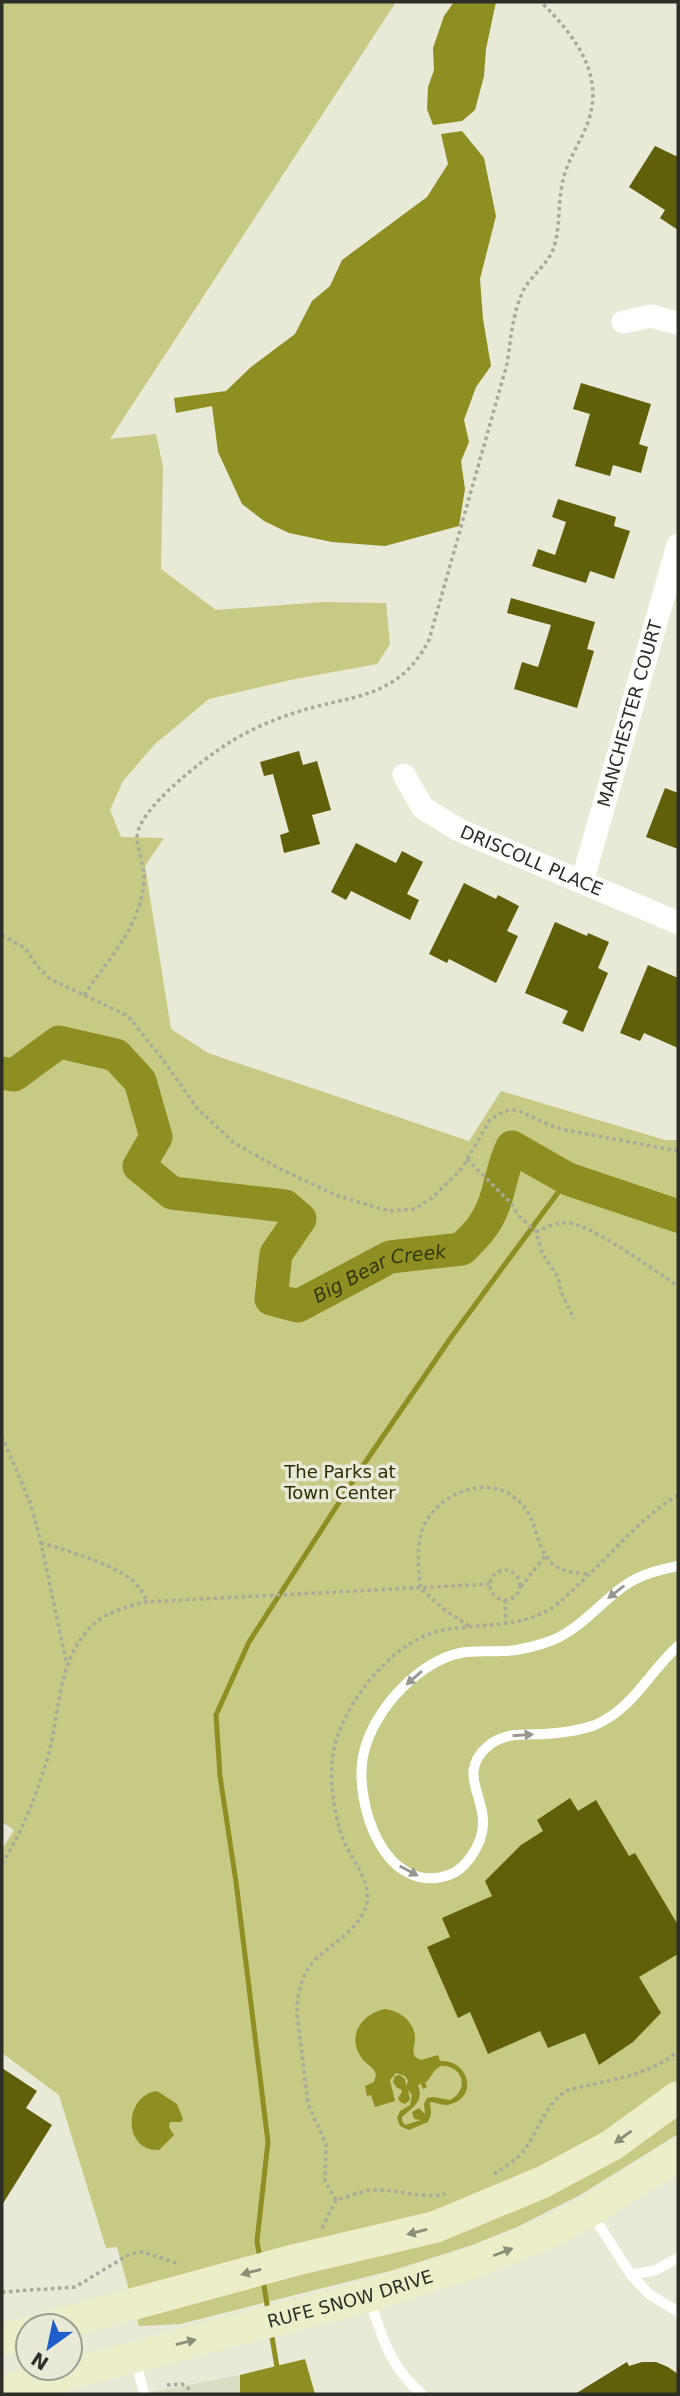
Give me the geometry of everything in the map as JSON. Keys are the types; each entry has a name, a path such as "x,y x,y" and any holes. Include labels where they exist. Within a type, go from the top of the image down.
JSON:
{"main road":[{"path":"84,2315 199,2276 305,2249 355,2246 435,2227 543,2182 612,2145 678,2097"},
{"name":"RUFE SNOW DRIVE","path":"2,2391 369,2296 509,2250 590,2211 678,2155"},
{"path":"566,2169 590,2211"},
{"path":"355,2246 369,2296"}],"street":[{"path":"623,322 651,316 678,323"},
{"name":"MANCHESTER COURT","path":"582,882 678,545"},
{"name":"DRISCOLL PLACE","path":"404,775 423,808 458,830 678,923"}],"lane":[{"path":"678,1566 640,1576 557,1638 517,1650 459,1653 433,1663 417,1673 389,1702 368,1739 363,1755 362,1793 370,1826 379,1843 391,1859 405,1870 420,1876 451,1874 475,1852 483,1835 484,1817 474,1789 474,1779 478,1759 488,1746 502,1738 521,1733 582,1730 614,1716 630,1702 678,1646"},
{"path":"590,2211 631,2275 649,2294 678,2312"},
{"path":"631,2275 656,2270 678,2258"},
{"path":"369,2296 388,2354 410,2385 422,2394"},
{"path":"134,2356 144,2394"}],"path":[{"path":"84,995 121,946 134,919 143,890 143,862 137,839 139,827 156,804 192,769 229,743 260,726 295,713 371,694 395,680 419,658 429,640 507,364 512,318 525,288 550,257 555,245 558,201 565,172 590,118 595,90 587,61 557,18 541,2"},
{"path":"2,935 26,949 50,979 128,1016 197,1108 234,1143 280,1169 338,1196 389,1211 415,1209 433,1198 462,1168 490,1120 504,1111 517,1110 554,1127 678,1151"},
{"path":"467,1159 536,1232 542,1253 558,1277 561,1292 574,1320"},
{"path":"536,1232 548,1226 569,1223 592,1231 678,1286"},
{"path":"2,1436 32,1505 66,1663"},
{"path":"469,1626 446,1611 420,1588 419,1542 425,1522 445,1501 468,1489 479,1486 493,1489 520,1502 536,1528 545,1556 564,1571 590,1574"},
{"path":"336,2200 325,2181 326,2144 308,2104 297,2000 302,1979 313,1962 362,1917 366,1905 368,1891 342,1835 335,1809 331,1778 340,1727 356,1699 394,1656 436,1632 506,1622 537,1615 553,1607 651,1514 678,1494"},
{"path":"41,1543 67,1550 130,1578 148,1602"},
{"path":"489,1584 492,1594 505,1600 514,1597 545,1556"},
{"path":"489,1584 497,1572 507,1570 516,1575 519,1589"},
{"path":"2,1864 20,1834 39,1784 51,1742 66,1663 80,1640 99,1619 121,1609 148,1602 489,1584"},
{"path":"505,1600 506,1622"},
{"path":"492,2176 524,2151 551,2102 559,2095 568,2090 635,2075 669,2059 678,2051"},
{"path":"305,2249 336,2200 374,2190 433,2196 454,2192"},
{"path":"2,2292 75,2287 130,2254 144,2252 199,2276"},
{"path":"167,2385 182,2384 188,2388 190,2394"}],"shaded area":[{"path":"454,2 496,2 486,49 484,76 475,110 462,121 433,125 427,109 428,87 434,70 433,48 444,16"},
{"path":"462,131 484,158 496,216 480,279 491,366 476,387 464,420 469,442 461,461 465,489 459,526 385,546 332,542 289,533 264,521 242,504 218,452 212,406 176,413 174,398 226,391 251,367 295,334 312,301 330,286 342,260 427,197 448,164 441,134"},
{"path":"391,2010 410,2023 415,2034 415,2057 421,2060 438,2055 440,2061 457,2066 466,2079 465,2094 460,2100 448,2105 430,2102 431,2114 428,2122 409,2130 400,2126 397,2118 400,2111 410,2105 412,2095 408,2090 410,2100 405,2104 400,2102 398,2098 401,2089 393,2082 395,2076 400,2075 405,2079 406,2086 408,2081 405,2076 396,2073 390,2080 395,2101 375,2107 371,2095 367,2096 365,2086 374,2082 376,2074 363,2059 355,2041 359,2026 377,2011","holes":["441,2066 454,2069 461,2079 462,2085 456,2096 450,2100 427,2098 424,2104 425,2114 419,2108 412,2112 414,2119 421,2120 405,2125 402,2117 418,2100 418,2085 421,2084 423,2089 427,2087 425,2083 436,2070"]},
{"path":"157,2091 177,2104 183,2119 181,2122 170,2122 169,2127 174,2135 159,2150 147,2148 138,2142 133,2133 132,2122 138,2102"},
{"path":"305,2359 315,2394 240,2394 240,2375"},
{"path":"240,2375 240,2394 142,2394"}],"green space":[{"name":"The Parks at Town Center","path":"2,2 396,2 110,439 156,434 163,467 161,569 216,610 323,602 386,603 390,644 377,664 209,699 155,744 123,781 110,810 121,837 164,838 145,866 171,1029 208,1053 469,1141 501,1091 665,1140 678,1140 678,2134 580,2195 517,2227 472,2245 394,2270 180,2324 139,2326 117,2247 106,2248 59,2095 2,2053 2,1849 14,1830 2,1822"}],"building":[{"path":"655,146 678,157 678,230 660,218 665,210 629,187"},
{"path":"581,383 651,404 639,444 648,447 641,473 613,465 610,476 575,466 590,414 573,409"},
{"path":"558,499 616,517 614,526 630,531 614,579 590,571 586,583 532,566 538,549 555,555 566,522 552,517"},
{"path":"511,598 595,622 587,649 594,651 577,708 514,689 522,662 538,667 551,625 507,613"},
{"path":"299,751 303,765 317,761 331,810 312,815 320,844 284,853 280,835 289,832 273,774 264,776 260,762"},
{"path":"665,788 678,793 678,849 646,837"},
{"path":"356,843 396,863 402,851 423,862 407,894 419,900 410,920 351,891 346,900 331,892"},
{"path":"464,883 496,899 498,895 519,906 507,931 518,936 496,983 449,959 447,963 429,954"},
{"path":"555,922 609,942 598,968 608,973 583,1032 562,1023 568,1011 525,993"},
{"path":"648,965 678,978 678,1048 644,1033 640,1041 620,1033"},
{"path":"570,1798 578,1811 596,1800 629,1856 635,1853 678,1925 678,1954 639,1977 661,2013 633,2042 599,2065 585,2033 548,2048 540,2031 488,2054 470,2012 458,2018 427,1947 450,1937 442,1918 492,1896 485,1881 521,1845 543,1831 537,1820"},
{"path":"2,2068 37,2091 26,2108 52,2125 2,2205"},
{"path":"627,2362 629,2366 656,2362 668,2367 678,2374 678,2394 575,2394"}],"waterway":[{"name":"Big Bear Creek","path":"2,1073 14,1075 59,1042 116,1055 140,1081 156,1137 139,1166 172,1193 285,1206 300,1219 276,1254 271,1299 298,1306 390,1257 462,1249 479,1231 489,1215 512,1147 568,1179 678,1216"},
{"path":"260,2259 257,2241 268,2142 220,1776 216,1715 249,1642 362,1467 452,1336 568,1179"},
{"path":"263,2279 268,2311"},
{"path":"271,2331 278,2373"}]}
